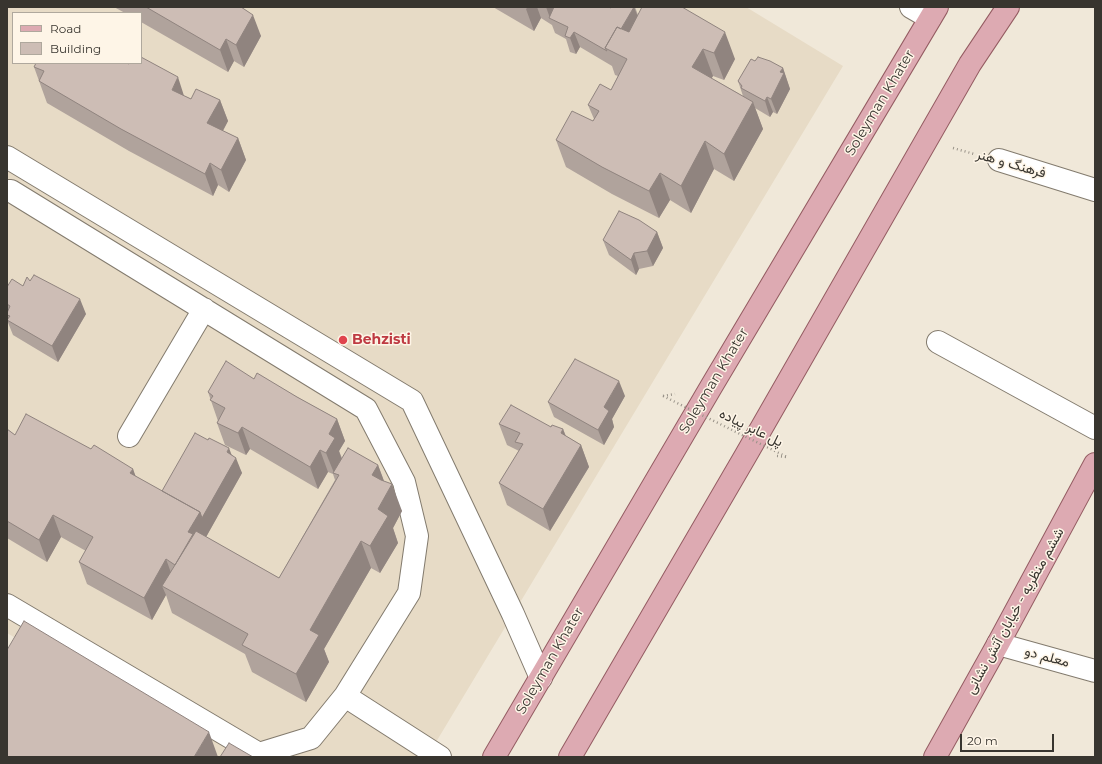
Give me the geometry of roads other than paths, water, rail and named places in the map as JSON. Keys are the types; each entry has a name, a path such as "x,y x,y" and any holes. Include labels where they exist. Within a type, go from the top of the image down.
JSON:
{"main road":[{"path":"570,757 746,455 970,64 1008,7"},
{"name":"Soleyman Khater","path":"494,757 933,13"},
{"name":"ششم منظریه - خیابان آتش نشانی","path":"935,757 1095,464"}],"street":[{"path":"911,7 933,13"},
{"path":"7,157 412,401 513,614 541,678"},
{"name":"فرهنگ و هنر","path":"999,160 1095,190"},
{"path":"7,191 11,191 366,409 404,482 417,536 410,592 345,696 311,738 259,754 7,605"},
{"path":"129,436 204,310"},
{"path":"938,342 1095,428"},
{"name":"معلم دو","path":"998,644 1095,671"},
{"path":"345,696 440,757"}],"place":[{"name":"Behzisti","path":"343,340"}]}
